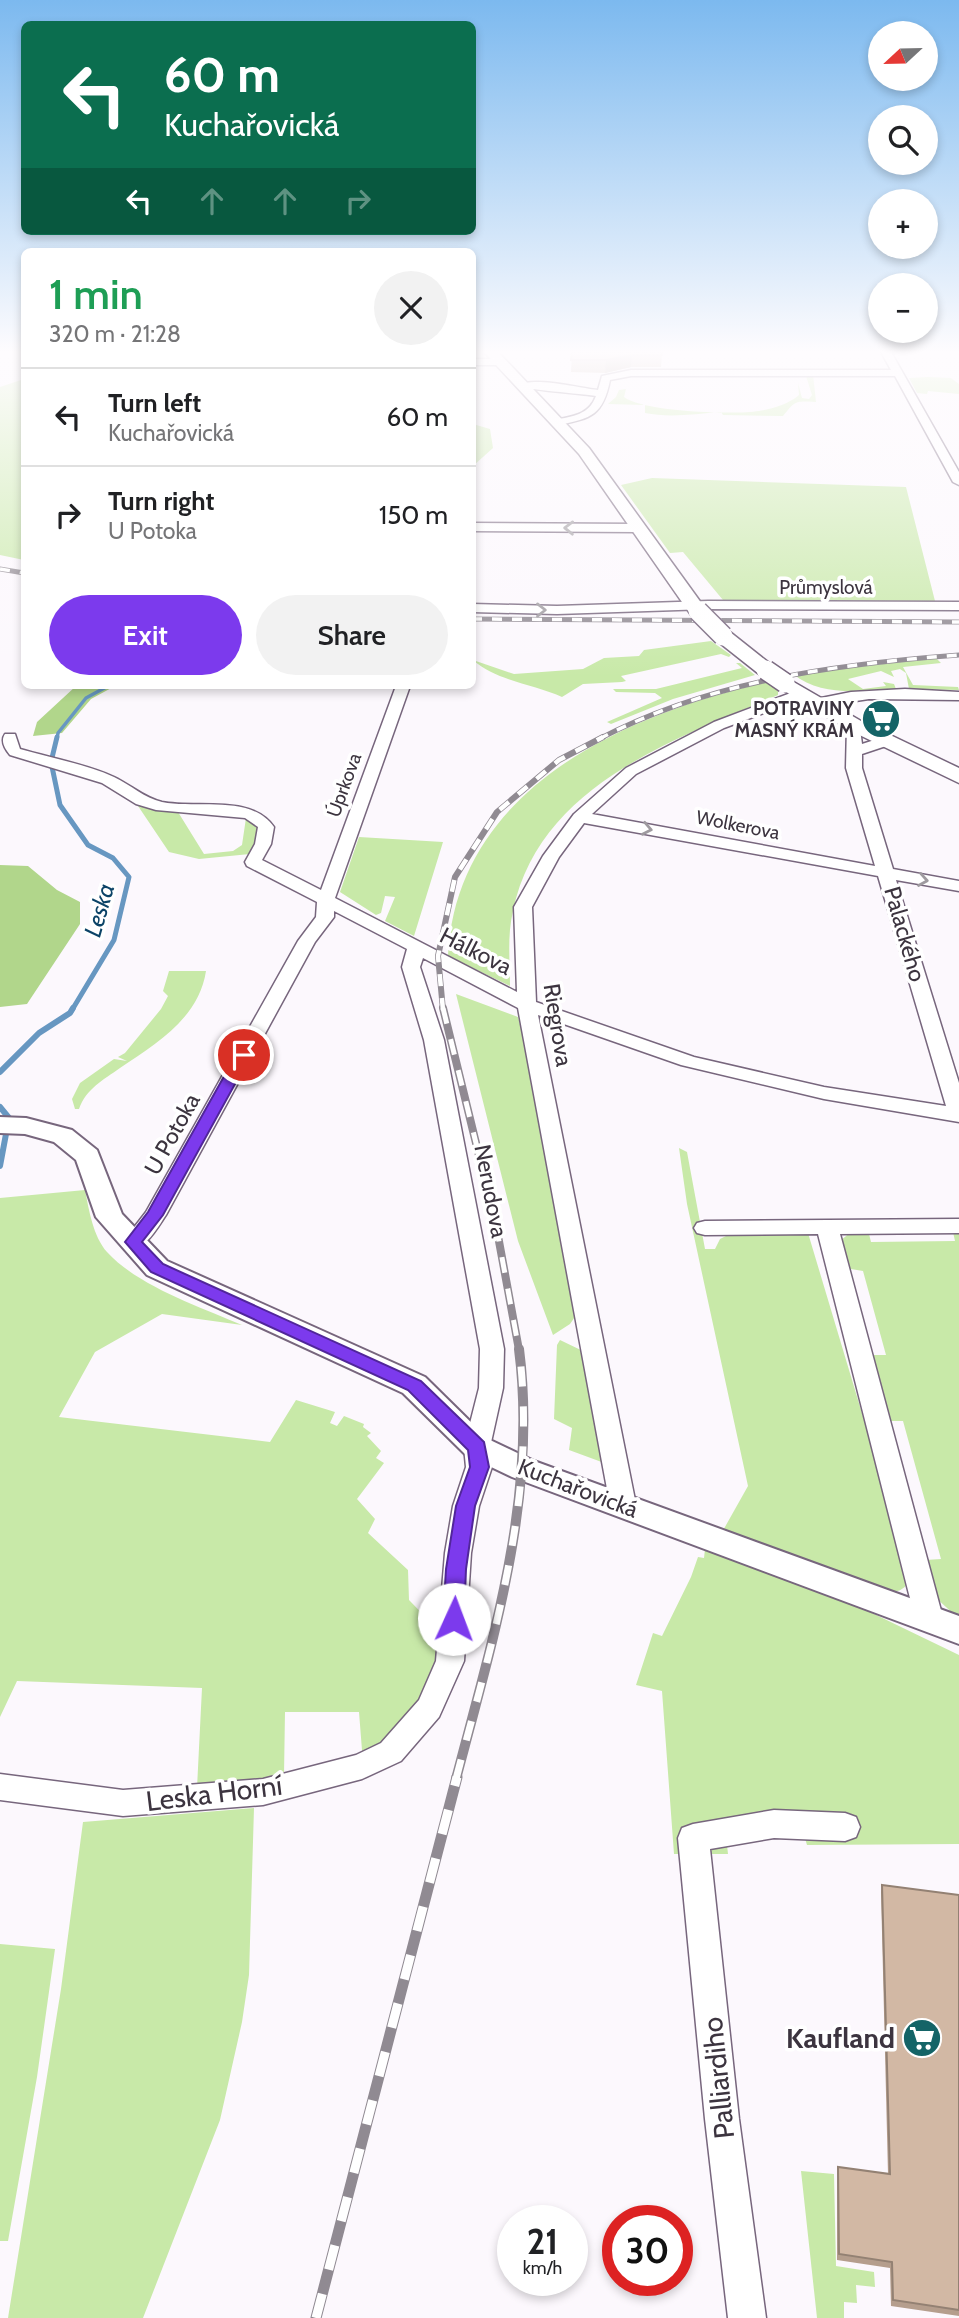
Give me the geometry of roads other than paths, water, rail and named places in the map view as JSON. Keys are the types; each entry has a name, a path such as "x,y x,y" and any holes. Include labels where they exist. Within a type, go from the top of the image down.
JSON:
{"main road":[{"path":"589,460 696,608 723,636 801,693 855,725 959,776"}],"street":[{"path":"946,460 959,482"},
{"path":"476,527 638,528"},
{"name":"Průmyslová","path":"476,608 959,606"},
{"name":"Úprkova","path":"326,899 402,689"},
{"name":"Riegrova","path":"622,1505 527,1005 523,907 551,856 580,817 631,771 719,725 801,693 959,696"},
{"name":"Palackého","path":"855,725 855,768 959,1114"},
{"name":"Hálkova","path":"10,737 11,747 15,752 108,780 142,801 162,807 248,813 258,818 266,827 263,844 253,862 527,1005 688,1061 824,1093 959,1114"},
{"path":"853,752 887,741"},
{"name":"Wolkerova","path":"580,817 959,886"},
{"name":"U Potoka","path":"133,1242 155,1215 307,941 326,917 326,899"},
{"name":"Nerudova","path":"416,948 411,967 433,1040 449,1111 492,1349 491,1388 477,1447"},
{"name":"Kuchařovická","path":"13,1126 62,1136 88,1156 110,1217 157,1268 414,1385 477,1447 523,1469 959,1630"},
{"path":"705,1228 959,1226"},
{"path":"827,1228 929,1618"},
{"name":"Leska Horní","path":"0,1787 123,1804 263,1792 362,1766 391,1752 429,1708 450,1661 457,1561 466,1506 479,1467 477,1447"},
{"name":"Palliardiho","path":"747,2318 722,2119 693,1838 774,1824 845,1827"}],"waterway":[{"name":"Leska","path":"57,739 58,733 86,698 102,689"},
{"name":"Leska","path":"57,737 51,762 60,805 88,845 113,858 129,877 114,940 72,1010"},
{"name":"Leska","path":"0,1072 39,1033 70,1013 73,1008"},
{"name":"Leska","path":"0,1107 9,1118 0,1166"}],"railway":[{"path":"0,569 21,572"},
{"path":"476,619 959,622"},
{"path":"601,738 641,719 729,689 820,670 959,655"},
{"path":"443,1010 438,956 455,877 497,812 559,760 601,738"},
{"path":"443,1008 496,1225 519,1350"},
{"path":"456,1779 497,1620 517,1512 523,1404 519,1349"},
{"path":"316,2318 457,1777"}],"place":[{"name":"POTRAVINY MASNÝ KRÁM","path":"881,719"},
{"name":"Kaufland","path":"922,2038"}]}
